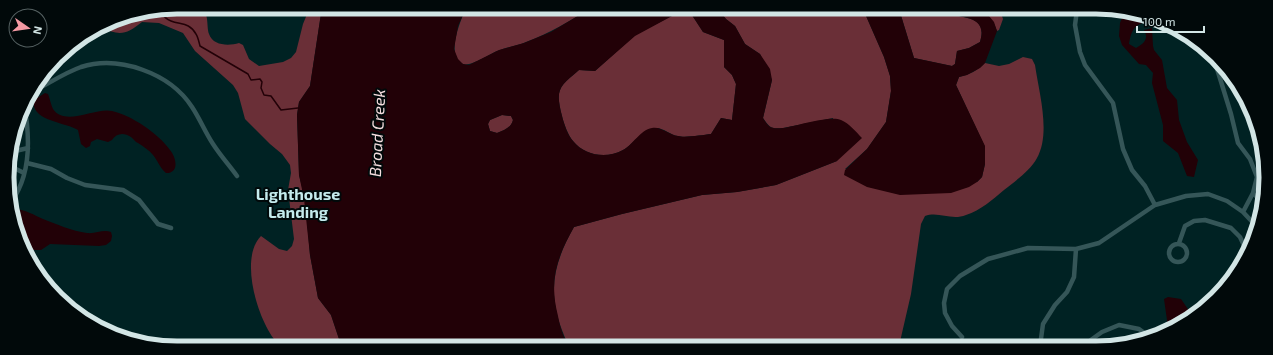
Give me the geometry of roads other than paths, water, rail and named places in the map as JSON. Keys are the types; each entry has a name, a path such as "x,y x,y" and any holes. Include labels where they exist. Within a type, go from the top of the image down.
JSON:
{"street":[{"path":"1076,14 1074,26 1080,52 1086,65 1113,103 1122,149 1132,170 1144,186 1155,205"},
{"path":"42,86 81,67 100,63 116,64 147,72 164,79 177,89 192,106 213,144 237,176"},
{"path":"1217,69 1238,143 1250,159 1257,177 1253,193 1243,212"},
{"path":"15,197 22,183 27,163 28,123 26,115"},
{"path":"16,151 28,148"},
{"path":"27,163 51,169 84,186 123,190 140,200 158,224 171,228"},
{"path":"14,168 24,173"},
{"path":"1253,193 1258,198"},
{"path":"962,337 952,326 945,313 944,303 947,289 960,276 988,259 1028,248 1076,249 1099,243 1155,205 1186,196 1208,194 1227,201 1243,212 1252,222"},
{"path":"1179,243 1185,226 1194,220 1206,220 1231,228 1240,237 1244,246"},
{"path":"1179,243 1184,246 1187,251 1187,255 1184,259 1176,262 1172,260 1169,252 1170,247 1179,243"},
{"path":"1041,341 1043,324 1055,305 1067,292 1074,277 1076,249"},
{"path":"1089,341 1102,332 1119,325 1139,329 1145,333"}],"water":[{"name":"Broad Creek","path":"321,14 463,14 458,26 454,49 458,59 463,64 469,65 499,50 524,43 551,32 581,14 676,14 635,36 595,71 579,70 563,85 560,89 559,100 565,126 571,139 578,146 590,153 603,155 617,153 627,148 640,135 652,128 659,128 671,134 685,137 711,134 721,118 732,120 736,84 732,75 724,67 724,40 703,32 691,14 722,14 735,26 745,44 760,54 770,69 772,80 763,118 769,126 773,128 783,128 822,120 836,119 847,123 862,138 837,161 776,185 737,192 702,195 574,227 563,249 554,281 555,303 563,335 566,341 340,341 331,315 318,298 310,255 304,199 299,175 297,115 299,102 310,86","holes":["502,115 511,116 513,120 511,125 497,133 490,131 488,124 490,120"]},
{"path":"865,14 901,14 914,58 952,66 955,64 957,51 969,48 980,42 982,33 980,26 976,22 952,14 985,14 994,22 997,31 985,63 980,68 967,75 959,77 956,85 985,146 985,164 982,177 977,182 969,187 951,193 900,195 867,187 844,175 845,170 867,149 886,122 891,91 890,76 884,57"},
{"path":"1123,16 1148,23 1141,23 1137,25 1132,32 1129,44 1136,48 1146,39 1144,30 1152,28 1154,50 1162,60 1167,88 1177,100 1179,120 1187,142 1198,160 1194,177 1187,176 1178,153 1163,141 1163,125 1152,83 1153,73 1146,65 1139,64 1122,45 1119,36 1120,23"},
{"path":"45,93 48,94 53,109 58,114 73,116 112,111 136,121 152,132 170,150 175,160 175,168 166,173 150,152 126,134 120,134 108,142 97,139 91,142 90,146 86,148 81,144 78,130 43,117 34,107 34,100"},
{"path":"17,209 76,231 93,233 105,231 111,232 112,236 111,241 106,245 50,244 41,250 31,249 26,240"},
{"path":"1168,297 1181,299 1189,311 1167,325 1164,299"}],"waterway":[{"path":"162,14 169,20 191,27 197,35 200,46 248,74 251,80 260,79 262,82 261,88 264,95 271,96 281,110 298,108"}],"district":[{"name":"Lighthouse Landing","path":"298,203"}]}
